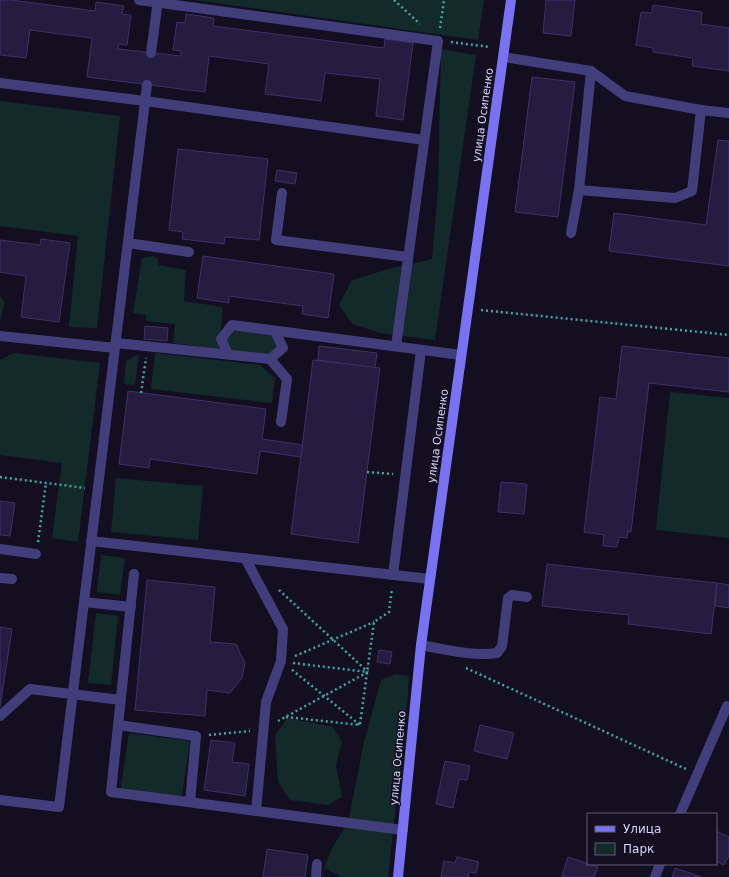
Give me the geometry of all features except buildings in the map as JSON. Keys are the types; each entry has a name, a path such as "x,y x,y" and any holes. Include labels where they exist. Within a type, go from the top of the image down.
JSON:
{"street":[{"path":"139,0 158,1 438,41 396,346"},
{"name":"улица Осипенко","path":"398,877 421,645 512,0"},
{"path":"151,53 158,1"},
{"path":"503,57 591,71 625,96 701,110 729,113"},
{"path":"571,233 579,190 591,71"},
{"path":"0,83 145,101 424,140"},
{"path":"0,800 59,807 147,85"},
{"path":"579,190 675,198 692,191 701,110"},
{"path":"282,193 276,240 408,257"},
{"path":"128,242 189,252"},
{"path":"228,354 221,339 232,326 461,355"},
{"path":"270,359 283,348 275,331"},
{"path":"0,336 148,346 270,359 287,379 281,422"},
{"path":"393,574 422,350"},
{"path":"91,541 430,578"},
{"path":"0,549 36,554"},
{"path":"244,558 283,629 281,661 266,702 256,811"},
{"path":"134,574 111,792 403,830"},
{"path":"0,578 12,579"},
{"path":"421,645 488,655 497,653 502,646 508,598 512,595 527,597"},
{"path":"84,602 130,607"},
{"path":"0,716 30,689 121,700"},
{"path":"680,813 696,774 727,706"},
{"path":"118,725 196,736 190,802"},
{"path":"316,877 317,864"},
{"path":"655,877 660,865"}],"path":[{"path":"394,0 438,41 490,47"},
{"path":"438,41 444,0"},
{"path":"468,309 729,334"},
{"path":"141,393 148,346"},
{"path":"367,472 406,476"},
{"path":"0,477 98,490"},
{"path":"36,554 46,483"},
{"path":"281,661 374,622 389,612 393,574"},
{"path":"278,589 368,672"},
{"path":"360,725 374,622"},
{"path":"281,661 368,672"},
{"path":"281,661 360,725"},
{"path":"459,665 696,774"},
{"path":"196,736 263,729 368,672"},
{"path":"285,717 360,725"}],"green space":[{"path":"195,0 484,0 478,40"},
{"path":"441,49 476,55 435,340 380,333 353,324 339,305 352,280 389,269 432,259 438,189"},
{"path":"0,101 120,116 97,328 69,327 78,236 0,226"},
{"path":"152,256 158,258 158,265 186,270 184,301 223,307 219,349 173,343 175,324 146,321 146,315 133,313 142,258"},
{"path":"0,297 5,302 0,321"},
{"path":"232,325 275,331 283,348 270,359 228,354 221,339"},
{"path":"14,353 100,363 78,542 52,538 62,463 0,455 0,360"},
{"path":"155,353 260,365 275,378 272,403 151,389"},
{"path":"139,354 135,385 124,384 126,361"},
{"path":"670,392 729,398 729,538 656,530"},
{"path":"116,478 203,486 198,540 111,532"},
{"path":"101,555 125,558 120,595 97,592"},
{"path":"96,613 118,616 111,685 88,683"},
{"path":"396,674 409,676 388,877 343,877 324,868 333,846 348,823 364,742 381,680"},
{"path":"288,718 333,727 342,742 336,765 342,797 328,805 290,800 278,782 275,735"},
{"path":"129,733 190,741 181,801 120,793"}]}
